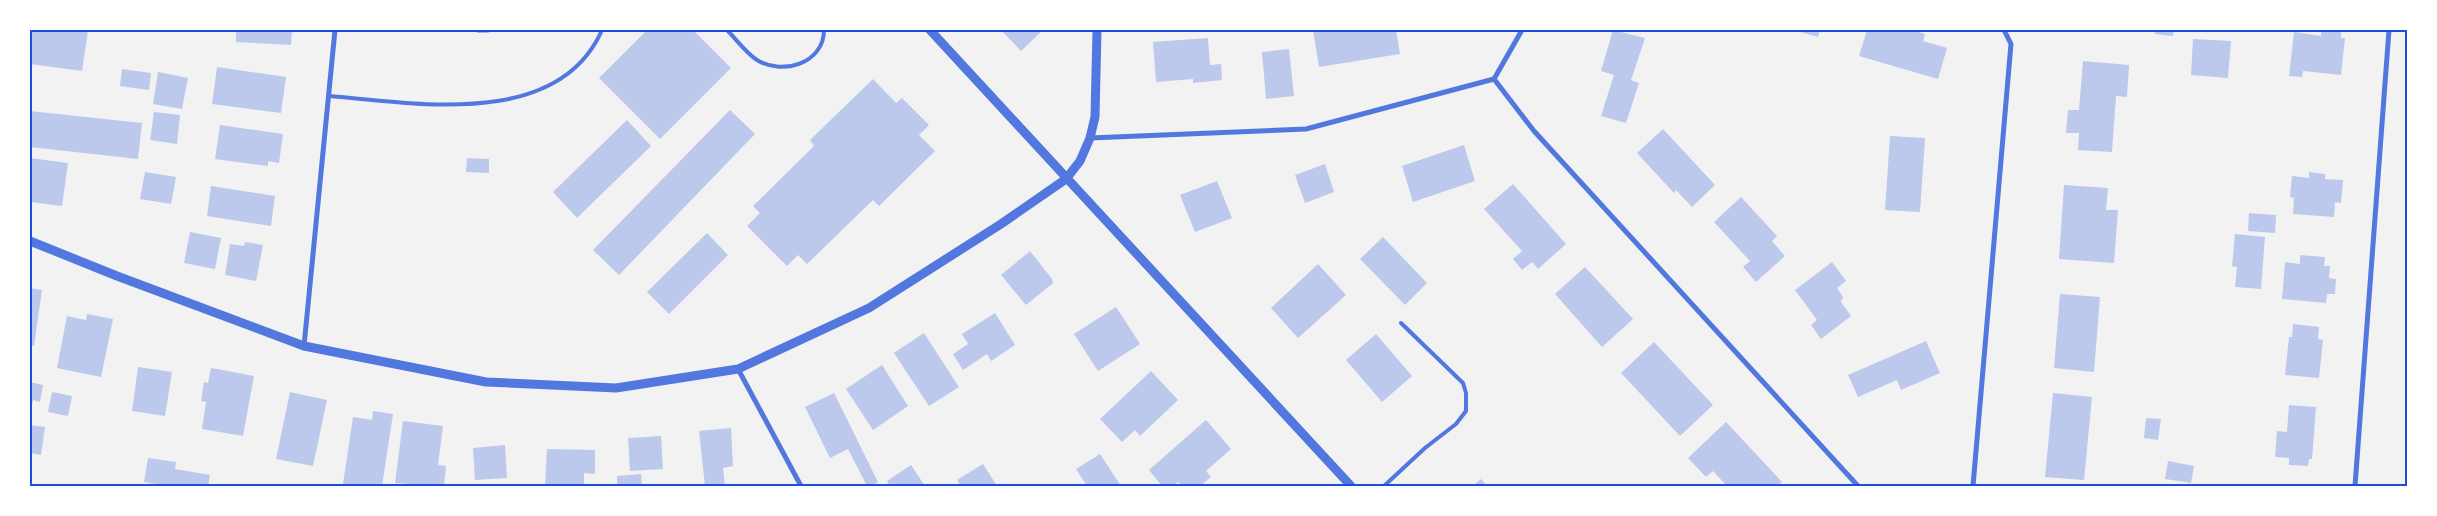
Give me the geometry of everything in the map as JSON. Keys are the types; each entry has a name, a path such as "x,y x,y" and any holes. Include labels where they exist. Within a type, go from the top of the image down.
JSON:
{"street":[{"path":"304,346 335,30"},
{"path":"478,30 488,30"},
{"path":"930,30 1351,486"},
{"path":"30,241 117,276 304,346 486,382 616,388 738,370 869,308 1001,224 1066,179 1080,161 1090,138 1095,117 1096,30"},
{"path":"1090,138 1306,129 1494,78 1522,30"},
{"path":"1973,486 2010,44 2004,30"},
{"path":"2355,486 2389,30"},
{"path":"1494,78 1534,131 1858,486"},
{"path":"738,370 801,486"}],"lane":[{"path":"329,96 453,106 480,104 516,96 560,80 584,57 602,30"},
{"path":"727,30 756,60 773,67 796,66 813,57 822,42 824,30"},
{"path":"1384,486 1425,448 1456,424 1466,411 1466,393 1463,383 1401,323"}],"building":[{"path":"30,30 88,30 82,71 30,64"},
{"path":"236,30 292,30 291,45 236,42"},
{"path":"647,30 693,30 731,68 660,139 599,78"},
{"path":"1001,30 1043,30 1021,51"},
{"path":"1313,30 1396,30 1400,54 1319,67"},
{"path":"1613,30 1645,38 1631,80 1639,83 1626,123 1601,116 1614,75 1601,71"},
{"path":"1793,30 1820,30 1818,37"},
{"path":"1867,30 1912,30 1925,34 1923,41 1947,48 1938,79 1859,56"},
{"path":"2156,30 2174,30 2173,36 2155,34"},
{"path":"2321,30 2341,30 2341,38 2345,38 2341,75 2303,71 2302,77 2289,76 2294,32 2321,36"},
{"path":"1208,38 1210,65 1221,64 1222,80 1193,83 1193,79 1156,82 1153,42"},
{"path":"2193,39 2231,41 2228,78 2191,75"},
{"path":"1289,49 1294,96 1266,99 1262,52"},
{"path":"2083,61 2129,65 2127,97 2116,96 2112,152 2078,150 2079,133 2066,133 2068,110 2079,110"},
{"path":"217,67 286,77 281,113 212,104"},
{"path":"122,69 151,73 149,90 120,86"},
{"path":"158,72 188,78 182,109 153,104"},
{"path":"873,79 896,103 902,98 929,125 919,135 935,151 879,206 873,200 807,264 798,255 787,266 747,226 760,213 753,206 814,146 810,140"},
{"path":"730,110 755,134 619,275 593,250"},
{"path":"30,111 142,123 138,159 30,147"},
{"path":"154,112 180,115 177,144 150,140"},
{"path":"627,120 651,146 577,218 553,192"},
{"path":"220,125 283,134 279,163 268,161 268,166 215,159"},
{"path":"1663,129 1715,185 1692,207 1676,190 1674,193 1637,153"},
{"path":"1890,136 1925,138 1920,212 1885,210"},
{"path":"1464,145 1475,181 1413,202 1402,166"},
{"path":"30,158 68,163 62,206 30,202"},
{"path":"467,158 489,159 489,173 466,172"},
{"path":"1325,164 1334,192 1305,203 1295,175"},
{"path":"145,172 176,177 171,204 140,199"},
{"path":"2309,172 2325,174 2325,179 2343,180 2341,203 2335,202 2334,217 2293,214 2294,198 2290,197 2292,176 2309,178"},
{"path":"1217,181 1232,218 1195,232 1180,195"},
{"path":"1513,184 1566,244 1538,269 1532,262 1522,270 1513,259 1522,251 1484,209"},
{"path":"2064,185 2108,188 2106,210 2118,210 2114,263 2059,259"},
{"path":"211,186 275,196 271,226 207,216"},
{"path":"1741,197 1777,236 1772,241 1785,256 1756,282 1743,267 1750,261 1714,222"},
{"path":"2249,213 2276,215 2275,233 2248,231"},
{"path":"190,232 221,238 215,269 184,263"},
{"path":"707,233 728,255 669,314 647,292"},
{"path":"2235,234 2265,237 2261,289 2235,287 2237,267 2232,266"},
{"path":"1383,237 1427,283 1405,305 1360,259"},
{"path":"245,242 263,245 256,281 225,275 230,244 244,246"},
{"path":"1030,251 1052,279 1053,283 1026,305 1001,275"},
{"path":"2300,255 2325,257 2324,266 2330,266 2329,278 2336,279 2335,294 2327,294 2326,303 2282,299 2285,262 2300,264"},
{"path":"1832,262 1846,281 1837,288 1843,297 1841,302 1851,316 1821,339 1811,325 1817,320 1795,290"},
{"path":"1318,264 1346,295 1298,338 1271,308"},
{"path":"1585,267 1633,319 1602,347 1555,294"},
{"path":"30,288 42,290 34,346 30,345"},
{"path":"2060,294 2100,297 2094,372 2054,368"},
{"path":"1116,307 1140,344 1098,371 1074,334"},
{"path":"995,313 1015,345 991,361 987,354 963,370 953,354 968,344 962,334"},
{"path":"87,314 113,319 101,377 57,368 67,316 86,320"},
{"path":"2293,324 2319,327 2318,339 2323,340 2319,378 2285,375 2289,337 2292,337"},
{"path":"924,333 959,387 929,406 894,353"},
{"path":"1376,334 1412,376 1382,402 1346,360"},
{"path":"1926,341 1940,373 1901,390 1897,380 1858,397 1848,375"},
{"path":"1654,342 1713,405 1680,436 1621,373"},
{"path":"882,365 908,406 873,430 846,389"},
{"path":"138,367 172,372 165,416 132,411"},
{"path":"211,368 254,376 243,436 202,429 206,402 201,401 204,382 208,383"},
{"path":"1151,371 1178,400 1140,436 1135,430 1122,442 1100,419"},
{"path":"30,382 43,385 40,402 33,400 31,410"},
{"path":"52,392 72,396 68,416 48,412"},
{"path":"290,392 327,400 313,466 276,459"},
{"path":"834,393 878,482 871,486 867,486 848,449 830,458 805,407"},
{"path":"2053,393 2092,397 2084,480 2045,477"},
{"path":"2289,405 2316,407 2312,459 2309,459 2308,466 2289,465 2289,458 2275,457 2277,431 2287,432"},
{"path":"373,411 393,414 382,486 343,484 353,417 372,420"},
{"path":"2146,418 2161,419 2158,440 2144,438"},
{"path":"1206,420 1231,449 1206,471 1211,477 1200,486 1182,486 1178,482 1174,486 1162,486 1149,470"},
{"path":"403,421 443,426 438,465 446,466 444,486 395,483"},
{"path":"1726,422 1782,482 1777,486 1727,486 1713,471 1706,477 1688,458"},
{"path":"30,425 45,427 41,455 30,453"},
{"path":"731,428 733,466 723,468 725,486 705,486 699,431"},
{"path":"661,436 663,469 630,471 628,438"},
{"path":"505,445 507,478 475,480 473,448"},
{"path":"547,449 595,450 595,474 584,473 584,486 545,486"},
{"path":"1100,454 1121,486 1087,486 1076,469"},
{"path":"148,458 176,462 175,469 210,475 208,486 167,486 144,482"},
{"path":"2168,461 2194,466 2191,483 2165,479"},
{"path":"983,464 997,486 961,486 957,480"},
{"path":"911,465 925,486 890,486 887,481"},
{"path":"641,474 642,486 617,486 617,476"},
{"path":"1481,479 1487,486 1473,486"}]}
